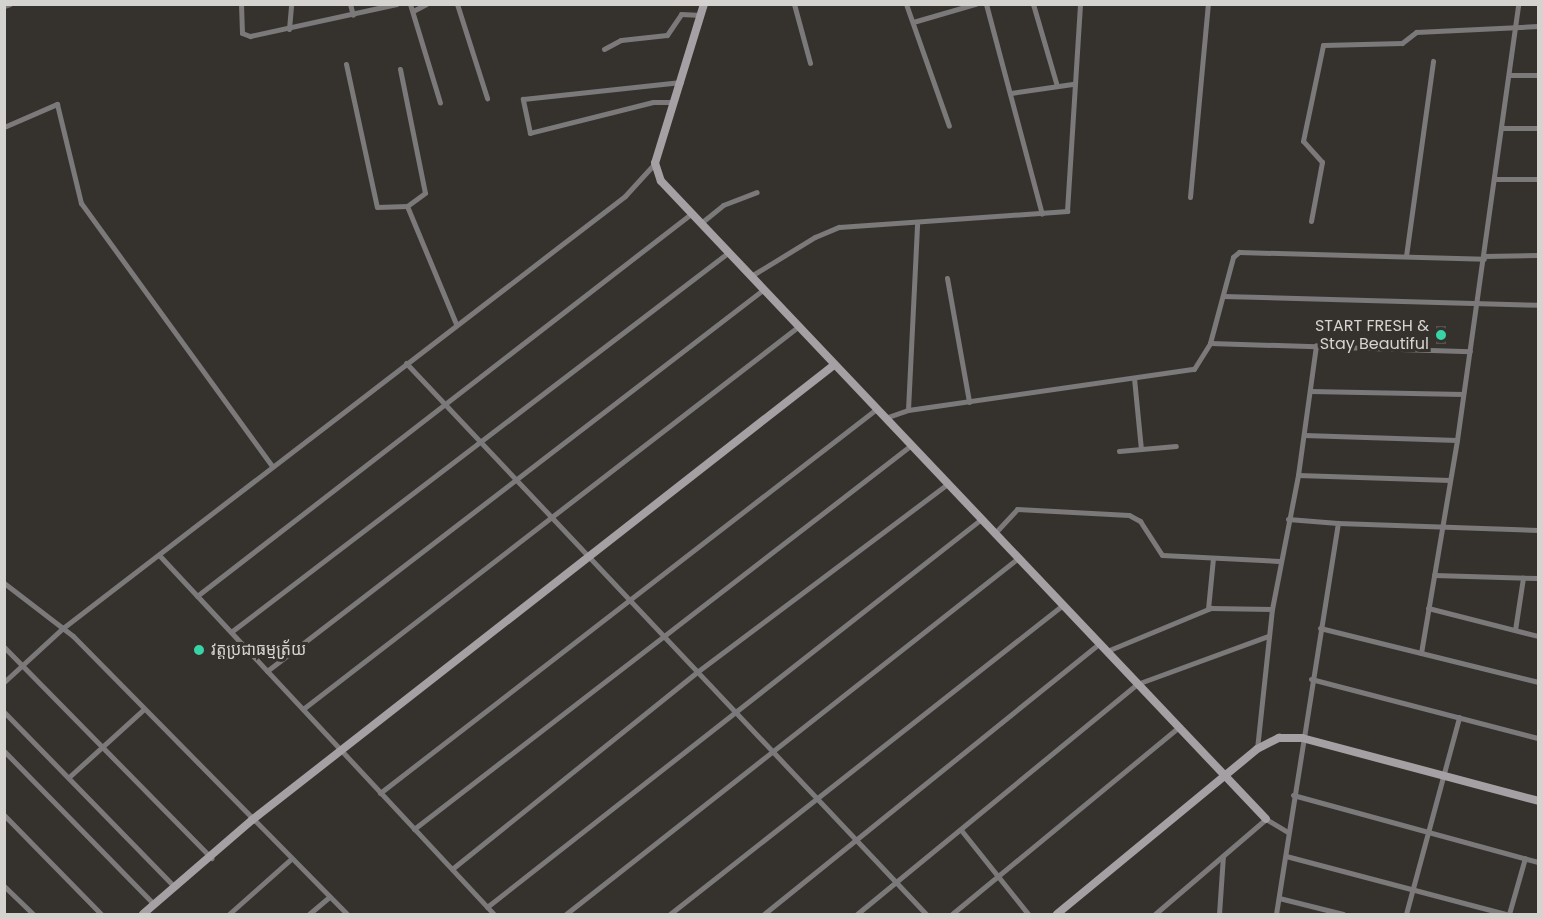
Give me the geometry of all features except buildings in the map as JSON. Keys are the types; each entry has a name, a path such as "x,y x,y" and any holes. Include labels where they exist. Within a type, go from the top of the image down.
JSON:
{"street":[{"path":"4,6 10,4"},
{"path":"241,4 241,28 246,35 289,29 397,4"},
{"path":"289,29 291,4"},
{"path":"350,4 353,15"},
{"path":"410,4 440,103"},
{"path":"413,11 426,4"},
{"path":"457,4 487,98"},
{"path":"4,682 63,628 625,196 655,163 683,82 704,4"},
{"path":"794,4 810,63"},
{"path":"906,4 949,126"},
{"path":"914,22 975,4"},
{"path":"986,4 1042,214"},
{"path":"1033,4 1057,86"},
{"path":"751,276 834,229 1066,211 1072,84 1080,4"},
{"path":"1190,197 1208,4"},
{"path":"1421,652 1457,440 1496,179 1518,4"},
{"path":"604,49 621,40 667,35 681,14 701,15"},
{"path":"1311,221 1322,162 1303,141 1323,45 1402,42 1416,32 1539,26"},
{"path":"1406,256 1433,61"},
{"path":"346,64 377,207 407,207 425,193 400,69"},
{"path":"1509,75 1539,75"},
{"path":"676,102 653,102 531,133 523,99 683,82"},
{"path":"1011,93 1072,84"},
{"path":"4,127 57,104 81,203 272,466"},
{"path":"1501,128 1539,128"},
{"path":"655,163 661,181 909,446 1266,819 1288,832"},
{"path":"1496,179 1539,179"},
{"path":"701,223 723,206 758,192"},
{"path":"407,207 456,324"},
{"path":"197,596 443,403 692,213"},
{"path":"908,410 917,223"},
{"path":"884,419 908,410 1194,369 1210,343 1233,257 1245,251 1406,256 1539,255"},
{"path":"231,632 729,252"},
{"path":"947,278 969,402"},
{"path":"267,671 513,479 764,289"},
{"path":"1223,296 1539,305"},
{"path":"303,709 799,326"},
{"path":"1210,343 1470,351"},
{"path":"1257,749 1268,636 1279,561 1298,475 1316,345"},
{"path":"406,363 626,599 663,633 771,752 926,915"},
{"path":"143,915 252,820 834,365"},
{"path":"1134,378 1141,449"},
{"path":"1310,391 1463,394"},
{"path":"380,792 626,599 875,410"},
{"path":"1304,435 1457,440"},
{"path":"414,829 663,633 909,446"},
{"path":"1119,451 1176,446"},
{"path":"1298,475 1450,480"},
{"path":"452,869 698,672 946,484"},
{"path":"994,534 1017,508 1129,515 1140,521 1162,555 1279,561"},
{"path":"1288,519 1338,523 1539,530"},
{"path":"487,907 980,520"},
{"path":"1276,915 1311,679 1338,523"},
{"path":"159,555 494,915"},
{"path":"1208,609 1213,558"},
{"path":"566,915 1017,559"},
{"path":"1434,575 1539,578"},
{"path":"1515,630 1523,578"},
{"path":"4,583 63,628 347,915"},
{"path":"670,915 814,797 1062,605"},
{"path":"1428,608 1539,636"},
{"path":"1107,651 1208,609 1272,609"},
{"path":"1320,628 1539,681"},
{"path":"857,915 1137,684 1268,636"},
{"path":"764,915 1100,643"},
{"path":"4,647 211,858"},
{"path":"1311,679 1539,738"},
{"path":"69,777 144,709"},
{"path":"4,712 174,886"},
{"path":"1406,915 1459,717"},
{"path":"951,915 1179,727"},
{"path":"1057,915 1257,749 1279,738 1302,738 1539,801"},
{"path":"4,751 154,904"},
{"path":"1293,795 1539,862"},
{"path":"4,815 101,915"},
{"path":"1155,915 1266,819"},
{"path":"961,830 1028,915"},
{"path":"1219,915 1224,856"},
{"path":"1286,856 1507,915 1525,858"},
{"path":"229,915 291,859"},
{"path":"4,886 33,915"},
{"path":"309,915 329,897"},
{"path":"1279,898 1343,915"}],"place":[{"name":"START FRESH & Stay Beautiful","path":"1441,335"},
{"name":"វត្តប្រជាធម្មត្រ័យ","path":"199,650"}]}
